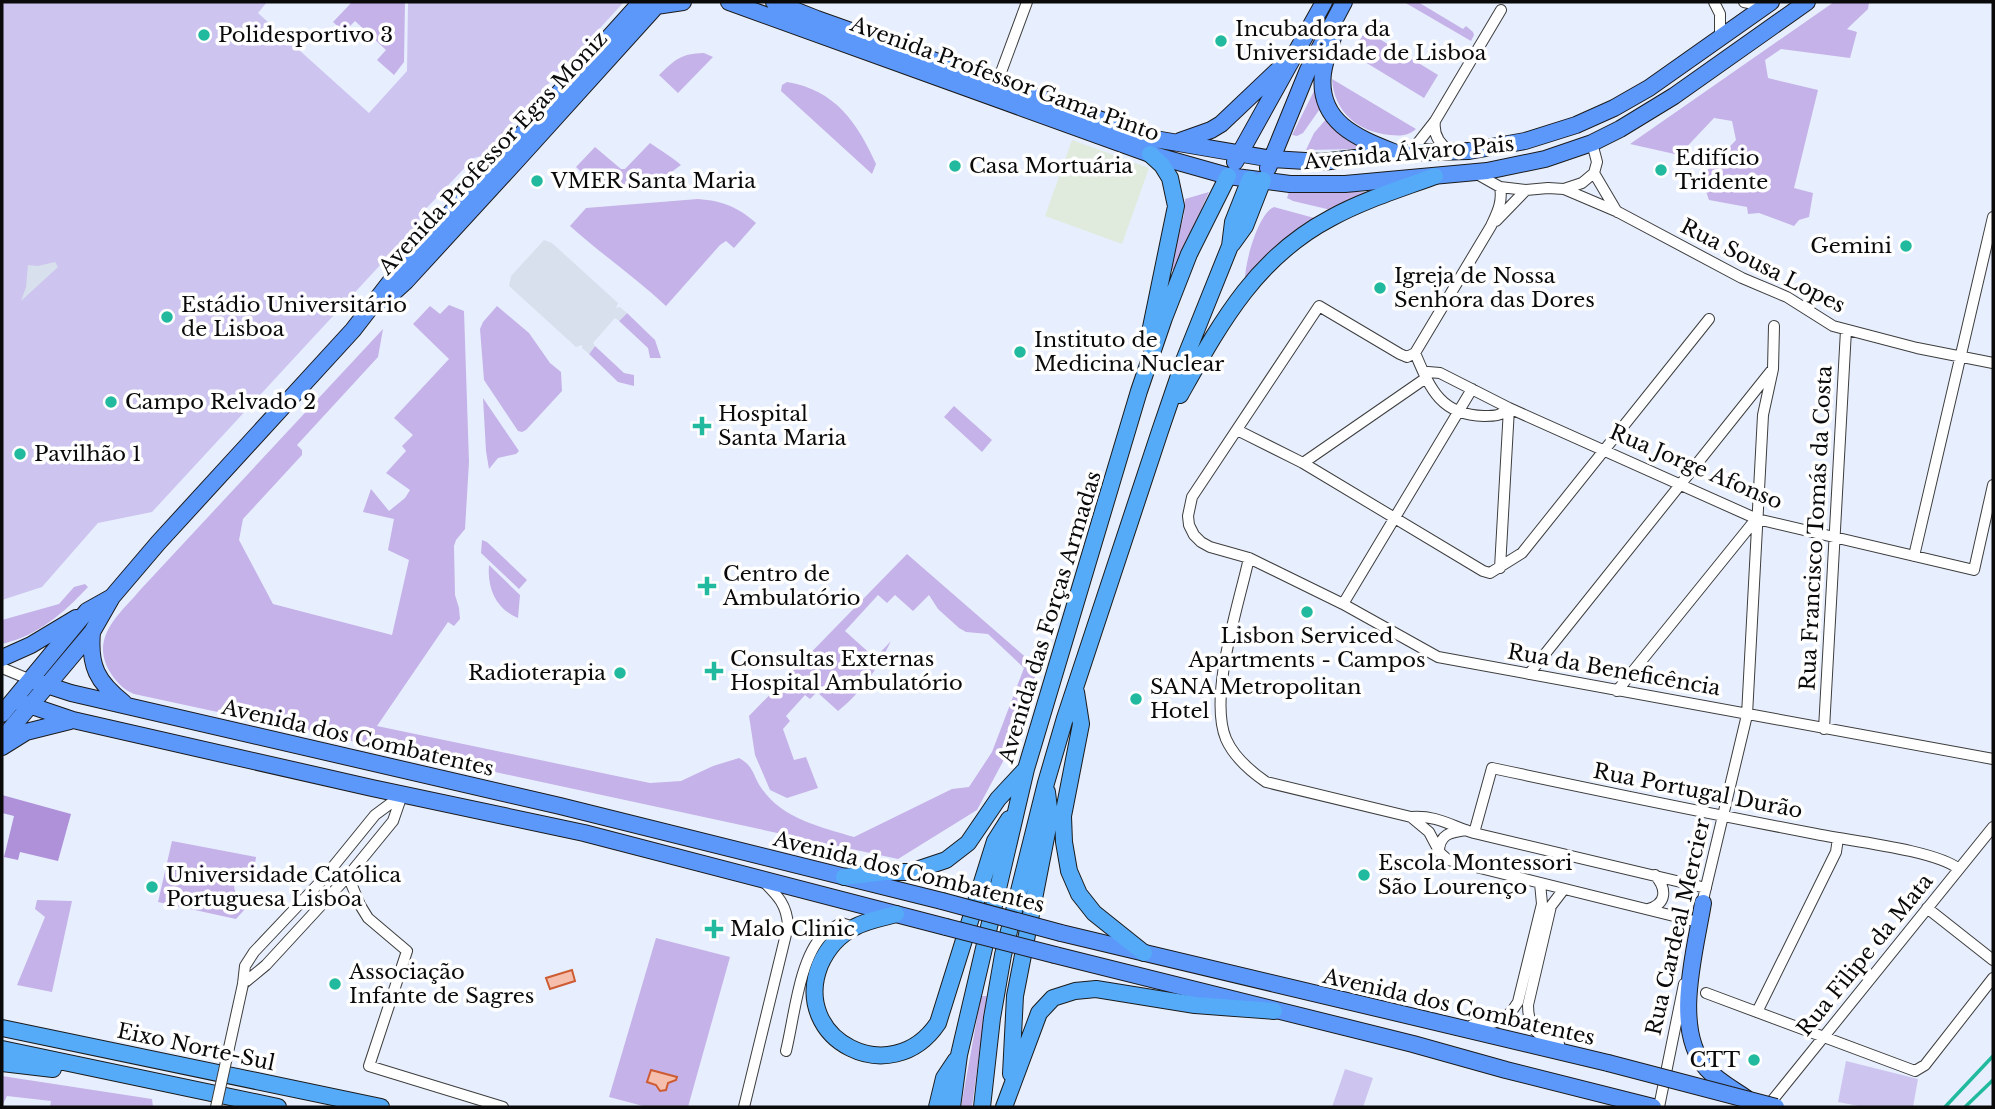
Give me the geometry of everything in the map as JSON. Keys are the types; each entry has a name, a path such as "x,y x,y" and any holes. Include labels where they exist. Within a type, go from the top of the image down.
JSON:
{"highway":[{"path":"1139,391 1161,270 1176,206 1170,177 1150,154"},
{"name":"Avenida das Forças Armadas","path":"952,1107 959,1055 1026,769 1139,391 1182,272 1228,176"},
{"path":"1160,431 1232,306 1270,262 1331,218 1435,176"},
{"path":"982,1107 1001,965 1046,783 1075,687 1185,358 1230,246 1245,226 1256,180"},
{"path":"1075,687 1081,724 1066,799 1063,829 1069,871 1079,894 1094,913 1144,953"},
{"path":"844,877 910,872 946,860 968,843 998,799 1026,769"},
{"path":"1015,1076 1010,1066 1015,996 1050,817 1046,783"},
{"path":"896,914 854,927 835,942 817,972 815,996 822,1020 837,1040 858,1053 880,1056 903,1053 924,1040 938,1023 996,841 1017,804"},
{"path":"1004,1107 1039,1013 1053,998 1075,991 1096,989 1195,1005 1274,1011"},
{"name":"Eixo Norte-Sul","path":"2,1028 381,1107"},
{"name":"Eixo Norte-Sul","path":"2,1049 278,1107"},
{"path":"937,1107 944,1078 959,1055"},
{"path":"2,1063 143,1078"}],"main road":[{"path":"648,3 683,2"},
{"name":"Avenida Professor Gama Pinto","path":"729,2 1150,154 1228,176 1256,180"},
{"name":"Avenida Professor Gama Pinto","path":"774,2 1142,135 1272,159"},
{"name":"Avenida das Forças Armadas","path":"1228,176 1324,2"},
{"name":"Avenida Álvaro Pais","path":"1256,180 1290,184 1345,184 1474,172 1545,159 1592,143 1620,129 1674,96 1807,2"},
{"name":"Avenida Professor Egas Moniz","path":"2,739 92,632 112,597 158,543 353,330 406,281 442,233 648,3"},
{"name":"Avenida Álvaro Pais","path":"1272,159 1322,162 1404,153 1469,151 1525,141 1576,125 1633,98 1768,4"},
{"path":"1343,5 1323,74 1328,107 1340,124 1353,135 1404,153"},
{"path":"1256,180 1272,159 1308,70 1343,5"},
{"path":"1174,143 1194,138 1221,124 1292,57"},
{"path":"1576,125 1592,143"},
{"path":"1239,154 1248,160 1256,180"},
{"name":"Avenida Professor Egas Moniz","path":"2,714 9,698 31,680 87,611 112,597"},
{"path":"2,657 32,645 87,611"},
{"path":"92,632 91,657 97,674 105,688 128,706"},
{"name":"Avenida dos Combatentes","path":"31,680 128,706 571,808 1061,933 1608,1063 1776,1107"},
{"name":"Avenida dos Combatentes","path":"9,698 73,720 584,834 1656,1107"},
{"path":"2,747 26,732 48,724 73,720"},
{"path":"402,795 409,771"},
{"path":"1704,896 1687,1003 1689,1031 1695,1052 1717,1078 1746,1098"}],"street":[{"path":"997,83 1027,2"},
{"path":"1714,2 1720,14 1720,38"},
{"path":"1744,2 1768,4"},
{"path":"1404,153 1435,121 1501,10"},
{"path":"1435,121 1436,135 1450,152"},
{"path":"1564,189 1582,183 1594,173 1597,162 1592,143"},
{"path":"1474,172 1500,187 1502,197 1490,226 1415,353 1429,387 1440,400 1458,412 1494,416 1509,408"},
{"path":"1594,173 1618,212"},
{"name":"Rua Sousa Lopes","path":"1500,187 1526,190 1564,189 1618,212 1742,278 1787,297 1833,326 1993,363"},
{"path":"1490,226 1526,190"},
{"path":"1913,556 1993,217"},
{"name":"Rua da Beneficência","path":"1415,353 1407,357 1400,354 1319,306 1192,497 1188,516 1194,536 1210,547 1249,558 1343,604 1438,657 1993,759"},
{"path":"1237,430 1303,463 1486,573 1494,572 1522,552 1709,319"},
{"name":"Rua Cardeal Mercier","path":"1656,1107 1747,715 1763,415 1773,369 1774,326"},
{"name":"Rua Francisco Tomás da Costa","path":"1824,729 1846,330"},
{"path":"1529,674 1773,369"},
{"name":"Rua Jorge Afonso","path":"1426,379 1428,372 1437,372 1509,408 1757,519 1974,570 1993,485"},
{"path":"1303,463 1426,379"},
{"path":"1343,604 1472,389"},
{"path":"1500,568 1509,408"},
{"path":"1617,691 1757,519"},
{"path":"1249,558 1219,701 1226,738 1234,752 1254,774 1266,782 1411,817 1424,816 1470,831 1656,876 1704,896"},
{"path":"2,668 31,680"},
{"name":"Rua Portugal Durão","path":"1470,831 1492,768 1723,817 1949,860 1959,869"},
{"path":"243,984 266,965 348,876 393,821 402,795"},
{"path":"216,1107 245,966 254,951 323,879 375,815 402,795"},
{"path":"1411,817 1429,832 1439,852 1448,860 1698,922"},
{"name":"Rua Filipe da Mata","path":"1767,1107 1993,827"},
{"path":"1439,852 1442,839 1448,833 1470,831"},
{"path":"1757,1012 1836,852 1838,838"},
{"path":"348,876 368,918 407,951 369,1066 503,1107"},
{"path":"1648,909 1654,908 1663,899 1663,887 1656,876"},
{"path":"744,1107 788,926 788,913 782,900 761,879"},
{"path":"1449,1026 1492,1025 1501,1022 1512,1012 1518,1002 1542,904 1540,883"},
{"path":"1564,889 1551,906 1528,1005 1528,1017 1532,1028 1543,1038 1608,1063"},
{"path":"1927,908 1993,960"},
{"path":"786,1051 805,967 813,949 823,935 841,923 854,927"},
{"path":"1706,993 1909,1071 1918,1071 1993,978"}],"shaded area":[{"name":"Estádio Universitário de Lisboa","path":"2,2 267,2 258,13 369,113 407,71 408,2 624,2 482,156 474,158 420,215 419,223 152,512 98,523 42,587 2,600"},
{"path":"352,2 405,2 404,62 394,75 377,60 386,50 355,21 344,32 333,22"},
{"path":"1404,2 1418,2 1463,29 1466,26 1474,35 1471,41"},
{"path":"1834,2 1869,2 1868,9 1847,29 1857,32 1850,58 1781,49 1765,60 1768,78 1818,90 1794,188 1813,193 1809,217 1799,220 1794,226 1759,213 1748,214 1747,207 1709,200 1701,177 1736,140 1732,121 1714,118 1679,155 1630,144"},
{"path":"1374,16 1381,21 1373,35 1438,75 1424,98 1352,54"},
{"path":"704,53 713,57 678,93 659,75 679,58"},
{"path":"1332,79 1416,129 1407,134 1394,135 1378,133 1358,125 1337,101"},
{"path":"787,82 818,92 842,110 861,135 876,164 872,174 781,91 782,85"},
{"path":"1316,87 1322,106 1303,133 1292,135"},
{"path":"1328,117 1338,131 1361,149 1306,150 1314,133"},
{"path":"1072,140 1149,168 1122,244 1045,216"},
{"path":"650,143 681,165 651,187 580,190 589,179 576,167 595,147 621,169 625,169"},
{"path":"1209,192 1174,270 1169,270 1184,215 1185,199"},
{"path":"1289,192 1368,193 1331,210 1293,201 1287,198"},
{"path":"698,199 730,206 756,223 734,248 726,241 720,245 666,306 570,226 586,208"},
{"path":"1274,207 1318,219 1245,282 1250,252 1258,229 1268,211"},
{"path":"544,240 552,243 618,303 616,308 620,307 627,313 619,321 615,318 593,343 595,346 589,354 582,345 576,347 509,286 511,276"},
{"path":"55,262 58,267 21,301 26,287 28,265"},
{"path":"449,305 464,311 469,462 465,529 454,546 455,595 460,619 454,626 448,622 377,726 650,783 681,781 713,766 739,758 748,765 762,789 781,808 829,830 854,837 952,789 969,787 992,752 1024,668 988,634 966,632 959,628 938,609 929,595 913,611 895,595 887,603 878,595 845,631 875,658 891,641 869,679 838,711 817,692 810,699 805,695 786,716 790,721 783,729 794,760 806,757 818,788 787,798 770,790 755,755 749,716 907,554 1038,668 1015,739 977,810 898,859 134,694 120,685 104,659 103,648 105,637 116,617 383,329 378,357 297,445 302,450 302,455 243,519 239,540 273,604 392,635 409,560 388,550 394,519 363,512 371,489 389,511 405,498 410,490 386,473 406,451 402,446 413,435 394,418 449,359 413,324 430,306 440,314"},
{"path":"497,306 529,333 550,363 561,372 562,391 522,432 518,431 484,380 480,329"},
{"path":"627,313 655,340 661,358 650,358 648,348 619,321"},
{"path":"595,346 624,373 634,375 634,386 618,382 589,354"},
{"path":"483,398 519,451 498,458 489,469 486,451"},
{"path":"954,406 992,440 982,452 944,417"},
{"path":"482,540 527,580 519,589 481,553"},
{"path":"489,565 520,595 518,618 504,609 494,597"},
{"path":"85,584 88,587 49,622 27,635 2,644 2,620 59,604 74,587"},
{"path":"2,795 71,814 58,861 20,852 18,860 4,857 14,816 2,813"},
{"path":"172,841 256,857 254,870 240,868 235,878 236,894 255,898 236,919 158,902"},
{"path":"37,900 72,901 52,992 17,985 45,917 35,909"},
{"path":"656,938 730,957 688,1107 647,1107 609,1097"},
{"path":"572,970 575,981 550,989 546,978"},
{"path":"981,996 987,996 972,1107 961,1107"},
{"path":"1846,1061 1918,1079 1913,1107 1864,1107 1838,1102"},
{"path":"1345,1069 1373,1078 1363,1107 1332,1107"},
{"path":"651,1070 677,1077 676,1080 668,1083 666,1090 660,1091 656,1085 647,1082"},
{"path":"2,1076 152,1099 153,1107 50,1107 51,1101 7,1096 2,1106"}],"railway":[{"path":"1945,1107 1993,1056"},
{"path":"1965,1107 1993,1080"}],"place":[{"name":"Polidesportivo 3","path":"204,35"},
{"name":"Incubadora da Universidade de Lisboa","path":"1221,41"},
{"name":"Casa Mortuária","path":"955,166"},
{"name":"Edifício Tridente","path":"1661,170"},
{"name":"VMER Santa Maria","path":"537,181"},
{"name":"Gemini","path":"1906,246"},
{"name":"Igreja de Nossa Senhora das Dores","path":"1380,288"},
{"name":"Estádio Universitário de Lisboa","path":"167,317"},
{"name":"Instituto de Medicina Nuclear","path":"1020,352"},
{"name":"Campo Relvado 2","path":"111,402"},
{"name":"Hospital Santa Maria","path":"702,426"},
{"name":"Pavilhão 1","path":"20,454"},
{"name":"Centro de Ambulatório","path":"707,586"},
{"name":"Lisbon Serviced Apartments - Campos","path":"1307,612"},
{"name":"Consultas Externas Hospital Ambulatório","path":"714,671"},
{"name":"Radioterapia","path":"620,673"},
{"name":"SANA Metropolitan Hotel","path":"1136,699"},
{"name":"Escola Montessori São Lourenço","path":"1364,875"},
{"name":"Universidade Católica Portuguesa Lisboa","path":"152,887"},
{"name":"Malo Clinic","path":"714,929"},
{"name":"Associação Infante de Sagres","path":"335,984"},
{"name":"CTT","path":"1754,1060"}]}
